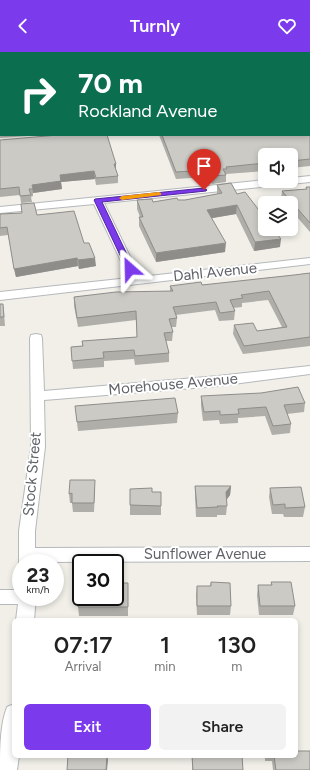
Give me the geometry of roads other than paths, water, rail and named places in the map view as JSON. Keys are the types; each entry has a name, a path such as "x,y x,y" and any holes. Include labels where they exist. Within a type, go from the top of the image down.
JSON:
{"street":[{"path":"0,210 310,179"},
{"path":"97,200 136,281"},
{"name":"Dahl Avenue","path":"0,296 310,261"},
{"name":"Stock Street","path":"27,554 27,531 38,447 36,338"},
{"name":"Morehouse Avenue","path":"36,396 218,381 310,370"},
{"name":"Sunflower Avenue","path":"64,558 310,554"},
{"path":"0,597 12,597"},
{"path":"25,618 26,606"},
{"path":"7,770 12,729"}]}
